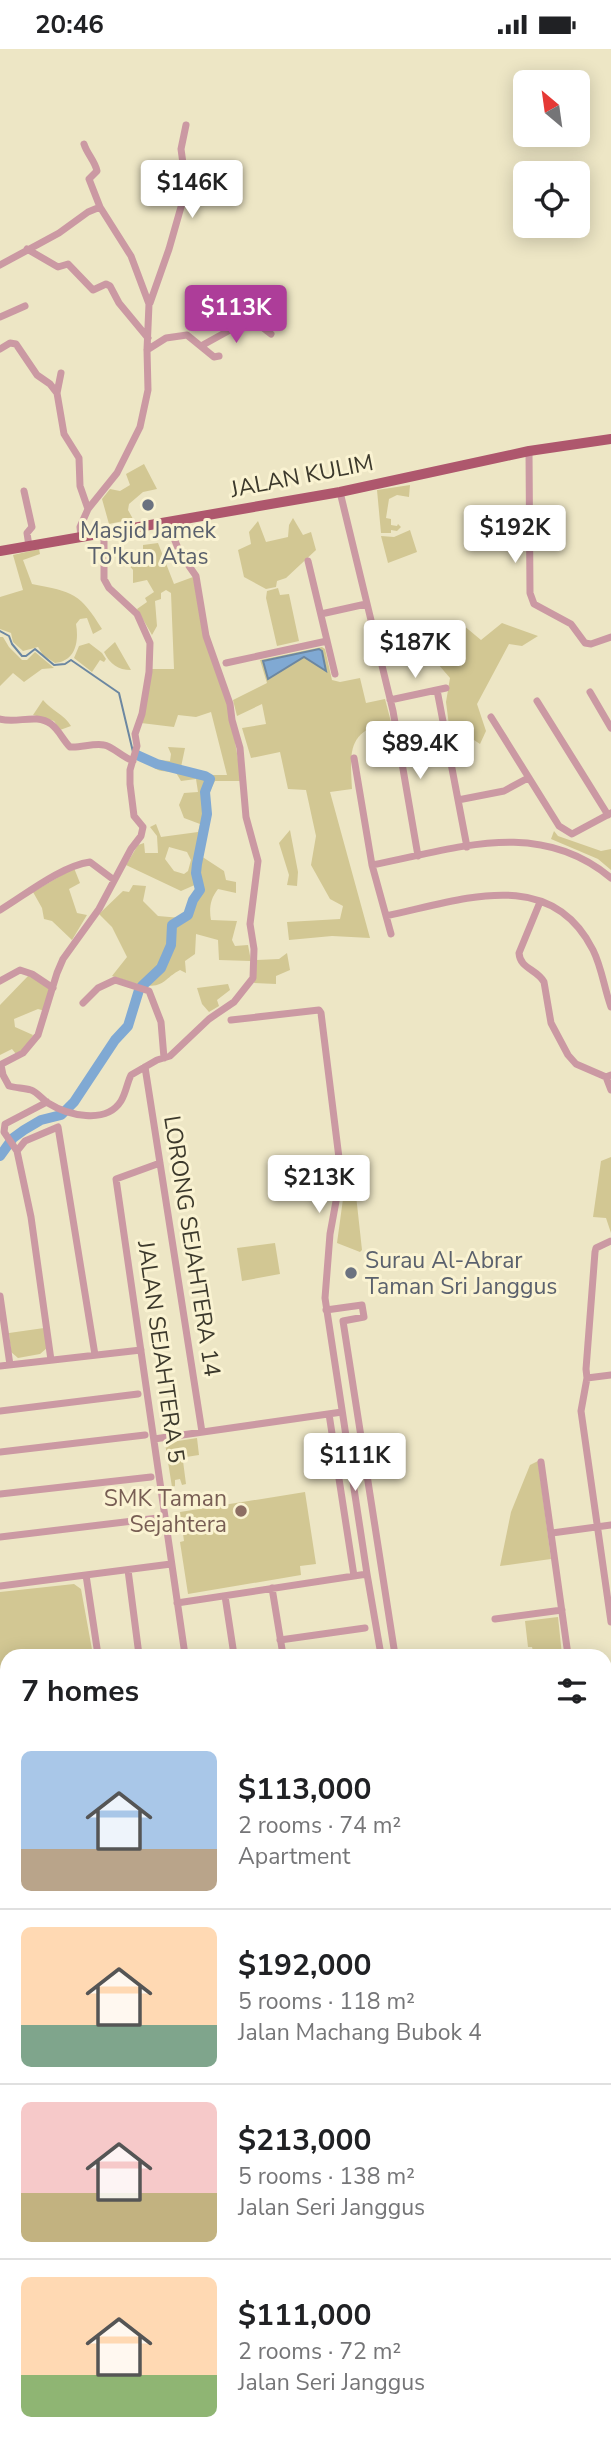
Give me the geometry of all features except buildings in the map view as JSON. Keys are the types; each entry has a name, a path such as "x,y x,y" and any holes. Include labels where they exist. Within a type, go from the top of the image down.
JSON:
{"main road":[{"name":"JALAN KULIM","path":"0,551 170,525 529,451 611,439"}],"street":[{"path":"81,537 80,527 88,509 117,473 140,427 148,390 149,304 183,199 185,178 181,149 186,125"},
{"path":"84,144 87,154 97,168 89,179 100,207 131,256 149,304"},
{"path":"0,265 100,207"},
{"path":"27,249 58,267 68,264 93,290 106,284 110,286 119,303 148,338"},
{"path":"0,317 25,306"},
{"path":"201,346 248,320 253,320 271,334"},
{"path":"147,350 157,343 187,335 214,357 219,356"},
{"path":"0,349 10,343 16,344 37,375 57,393"},
{"path":"61,373 57,393 64,435 79,458 80,486 88,509"},
{"path":"529,451 530,593 534,604 571,624 585,643 591,644 611,637"},
{"path":"24,491 32,527 26,533 29,546"},
{"path":"340,492 390,700 418,856"},
{"path":"104,533 104,579 136,614 150,643 149,672 142,714 135,734 137,746 130,784 134,816 143,827 143,833 131,849 99,909 64,959 38,1035 23,1053 0,1065 9,1086 33,1090 47,1102 66,1111 91,1117 114,1107 122,1100 131,1075 174,1053 215,1014 234,1002 253,978 254,949 250,924 258,862 246,817 240,748 230,703 206,636 196,576 180,553 170,525"},
{"path":"308,561 335,674"},
{"path":"321,614 366,604"},
{"path":"376,648 419,638"},
{"path":"226,663 327,641"},
{"path":"390,700 446,688"},
{"path":"437,690 467,847"},
{"path":"590,692 611,728"},
{"path":"491,717 559,826 572,834 609,814 537,701"},
{"path":"601,711 611,706"},
{"path":"0,719 14,722 34,718 50,723 70,747 104,745 133,761"},
{"path":"354,758 372,865 391,934"},
{"path":"458,800 504,791 528,778"},
{"path":"372,865 512,841 558,847 587,860 611,878"},
{"path":"0,910 82,863 90,862 114,880"},
{"path":"386,916 495,895 516,894 555,908 576,924 593,951 604,978 611,1007"},
{"path":"540,902 519,954 520,960 541,976 551,1023 571,1060 608,1076 611,1090"},
{"path":"0,981 20,970 32,974 53,988"},
{"path":"83,1003 98,988 115,980 149,991 161,1022 164,1058"},
{"path":"231,1020 319,1010 321,1013 341,1174 330,1234 326,1310 380,1649"},
{"name":"LORONG SEJAHTERA 14","path":"145,1067 202,1432"},
{"path":"47,1102 5,1124 4,1132 17,1151 31,1217 51,1360"},
{"path":"17,1151 25,1141 58,1127 95,1355"},
{"name":"JALAN SEJAHTERA 5","path":"160,1163 116,1179 184,1649"},
{"path":"611,1241 596,1248 595,1252 587,1378 581,1411 611,1622"},
{"path":"0,1296 10,1365"},
{"path":"326,1310 362,1305 365,1317 343,1321 392,1649"},
{"path":"0,1366 141,1350"},
{"path":"587,1378 611,1375"},
{"path":"0,1411 138,1394"},
{"path":"154,1439 342,1412"},
{"path":"329,1414 354,1576"},
{"path":"0,1452 145,1435"},
{"path":"541,1462 567,1649"},
{"path":"0,1494 151,1477"},
{"path":"355,1490 369,1487"},
{"path":"0,1537 158,1518"},
{"path":"552,1533 611,1525"},
{"path":"0,1586 171,1564"},
{"path":"128,1570 138,1649"},
{"path":"177,1603 366,1574"},
{"path":"86,1575 97,1649"},
{"path":"272,1588 282,1649"},
{"path":"225,1596 233,1649"},
{"path":"495,1619 562,1610"},
{"path":"281,1640 365,1628"}],"shaded area":[{"path":"144,464 157,489 143,492 129,504 128,510 133,519 109,524 102,499 110,489 120,491 130,485 126,474"},
{"path":"410,485 409,497 397,495 389,499 386,518 391,519 391,525 398,524 401,527 397,531 391,530 391,533 381,533 377,490"},
{"path":"293,518 303,535 311,532 316,550 286,578 277,581 276,587 266,589 244,577 238,550 251,544 249,532 258,521 266,542 288,537"},
{"path":"410,530 417,552 388,563 381,536 394,537"},
{"path":"158,543 174,584 193,577 221,678 241,781 215,781 209,793 210,821 201,856 224,871 226,880 236,882 236,893 218,889 215,893 211,904 211,920 237,921 232,940 235,946 248,945 251,961 219,960 218,940 196,934 195,954 185,961 186,973 180,970 154,986 112,976 127,957 112,927 99,914 123,891 129,892 133,885 146,886 143,901 158,916 181,918 197,894 197,884 181,891 126,865 138,845 144,843 145,853 158,853 157,836 150,827 156,824 161,837 198,832 200,824 184,818 179,805 184,793 198,792 196,779 181,781 175,771 152,767 147,759 170,761 168,747 185,748 181,767 209,775 227,775 211,712 196,717 178,715 174,727 141,723 152,669 174,669 171,593 166,590 161,593 161,599 155,601 157,626 152,635 137,609 147,602 145,598 154,592 147,580 133,583 133,570 127,563 143,551 143,545","holes":["169,847 187,852 191,860 188,871 184,874 174,871 165,859"]},
{"path":"39,549 40,554 23,560 32,584 74,596 88,608 102,629 93,634 87,618 80,619 76,624 75,649 68,658 55,663 43,655 38,647 23,651 13,642 11,633 0,629 0,597 23,590 13,555"},
{"path":"278,588 280,595 289,594 299,641 277,646 266,598 267,591"},
{"path":"457,620 481,640 502,623 538,636 522,646 509,644 477,704 486,731 480,744 474,740 464,743 465,755 453,757 446,702 450,678 432,657 429,637"},
{"path":"0,637 3,637 22,660 27,660 35,652 54,668 42,669 24,682 13,673 0,686"},
{"path":"115,642 131,670 118,667 106,656 104,652"},
{"path":"89,643 106,659 104,662 100,660 92,672 74,658 79,646"},
{"path":"322,647 325,649 332,680 340,682 360,678 366,703 385,699 391,722 366,730 354,744 351,764 352,789 330,792 370,938 332,936 289,940 287,922 340,919 343,906 330,899 311,865 316,836 306,790 288,789 280,752 251,758 242,728 266,724 262,704 237,716 233,700 267,683 260,660"},
{"path":"43,700 71,726 60,730 54,721 33,715"},
{"path":"290,830 298,872 297,886 287,885 289,875 279,843"},
{"path":"554,831 558,836 601,851 611,849 611,870 598,859 551,839"},
{"path":"74,868 80,883 69,889 77,913 87,915 72,940 52,921 44,919 42,908 33,892"},
{"path":"287,953 290,970 276,976 276,984 254,983 257,960 279,959"},
{"path":"29,975 50,989 45,1011 38,1009 14,1019 15,1027 33,1035 25,1048 16,1054 12,1049 0,1055 0,1005"},
{"path":"228,984 230,990 217,1000 219,1006 209,1012 202,1004 197,988"},
{"path":"611,1157 611,1233 606,1218 593,1217 601,1161"},
{"path":"346,1177 354,1177 362,1250 360,1252 337,1243"},
{"path":"275,1243 280,1274 242,1281 237,1248"},
{"path":"44,1328 47,1348 40,1354 18,1358 11,1352 9,1333"},
{"path":"197,1438 199,1455 186,1457 183,1461 186,1484 182,1485 180,1479 175,1480 175,1486 172,1487 165,1443"},
{"path":"538,1461 551,1559 500,1566 511,1512 530,1465"},
{"path":"305,1492 316,1564 300,1566 301,1575 188,1594 180,1542 184,1541 180,1512"},
{"path":"74,1584 81,1589 92,1649 0,1649 0,1592"},
{"path":"558,1617 561,1649 528,1647 525,1621"}],"water":[{"path":"319,649 322,651 326,671 304,657 268,679 263,661"}],"waterway":[{"path":"0,631 9,636 22,656 35,649 54,665 65,664 71,660 119,693 133,752"},
{"path":"137,755 157,764 210,779 205,792 207,814 196,873 200,890 188,915 172,925 171,945 161,968 142,986"},
{"path":"0,1156 13,1138 41,1120 61,1115 74,1102 115,1040 128,1026 139,990"}],"place":[{"name":"Masjid Jamek To'kun Atas","path":"148,505"},
{"name":"Surau Al-Abrar Taman Sri Janggus","path":"351,1273"},
{"name":"SMK Taman Sejahtera","path":"241,1511"}]}
